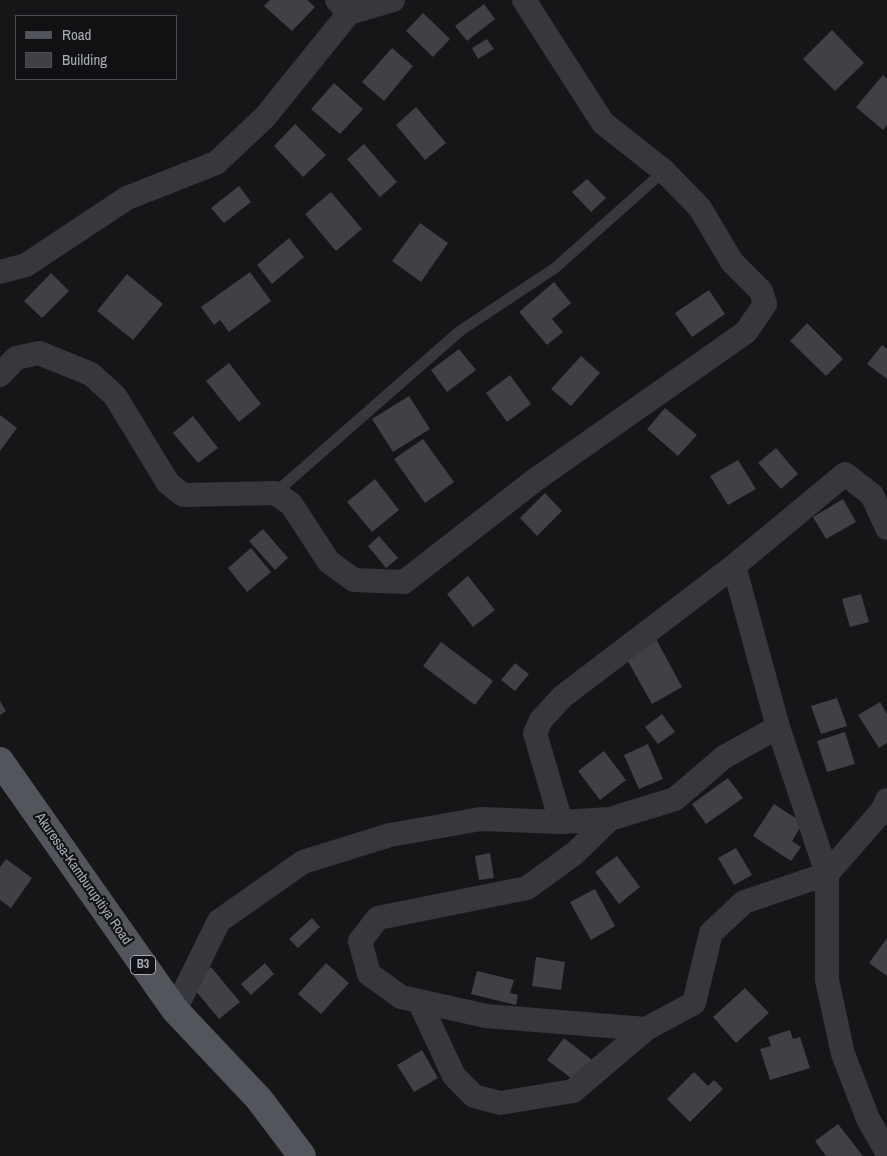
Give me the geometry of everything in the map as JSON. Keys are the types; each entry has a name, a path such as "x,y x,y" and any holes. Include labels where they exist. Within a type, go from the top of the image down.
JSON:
{"main road":[{"name":"Akuressa-Kamburupitiya Road","path":"0,761 174,1010 259,1099 302,1156"}],"street":[{"path":"0,272 26,265 127,198 216,163 265,117 343,6 393,0"},
{"path":"0,375 16,358 39,354 91,374 115,396 168,483 183,495 275,492 291,504 328,562 354,580 404,582 535,480 746,332 765,304 761,291 732,262 700,208 664,171 603,123 524,0"},
{"path":"561,822 535,733 541,720 562,697 734,566 845,474 872,495 887,528"},
{"path":"734,566 778,727 827,874 827,980 843,1054 868,1119 887,1152"},
{"path":"174,1010 219,921 303,862 390,835 481,819 561,822 610,819 675,799 724,757 778,727"},
{"path":"419,1001 454,1076 474,1096 500,1103 573,1091 646,1029 694,1002 711,933 744,902 827,874 882,811 887,800"},
{"path":"610,819 576,853 527,888 378,918 360,941 369,974 401,997 486,1016 646,1029"}],"lane":[{"path":"275,492 460,331 556,268 664,171"}],"building":[{"path":"270,0 307,0 315,7 292,31 264,6"},
{"path":"484,4 495,19 467,41 455,26"},
{"path":"423,13 450,39 433,57 406,31"},
{"path":"832,30 864,63 835,91 803,59"},
{"path":"487,39 494,49 478,59 472,48"},
{"path":"392,48 413,66 384,101 362,82"},
{"path":"883,75 887,79 887,125 883,130 856,107"},
{"path":"334,83 363,109 340,134 311,109"},
{"path":"416,107 446,143 425,160 396,125"},
{"path":"295,124 326,155 303,177 274,146"},
{"path":"364,144 397,182 380,197 347,159"},
{"path":"587,179 606,198 591,212 572,192"},
{"path":"239,186 251,202 224,223 211,208"},
{"path":"331,192 362,229 336,251 305,214"},
{"path":"420,223 448,243 421,282 392,261"},
{"path":"289,238 304,257 272,284 257,265"},
{"path":"250,272 271,301 229,332 220,320 214,325 201,307"},
{"path":"51,273 69,291 42,318 24,301"},
{"path":"127,274 163,304 133,340 97,311"},
{"path":"554,282 571,303 552,319 563,332 547,345 519,312"},
{"path":"709,290 725,314 692,337 675,313"},
{"path":"807,323 843,359 826,376 790,341"},
{"path":"882,345 887,349 887,379 867,364"},
{"path":"459,349 476,370 447,392 431,370"},
{"path":"581,356 600,373 571,406 551,389"},
{"path":"229,363 261,404 239,422 206,381"},
{"path":"510,375 531,404 507,422 486,393"},
{"path":"409,396 430,429 393,452 372,419"},
{"path":"665,408 697,435 678,456 647,429"},
{"path":"0,415 17,428 0,451"},
{"path":"193,416 218,448 198,463 173,433"},
{"path":"423,439 454,482 425,503 394,459"},
{"path":"776,448 798,474 781,489 758,463"},
{"path":"738,460 756,489 728,505 710,476"},
{"path":"375,479 399,510 372,532 347,502"},
{"path":"545,493 562,511 537,536 520,518"},
{"path":"843,499 856,522 826,539 813,517"},
{"path":"263,529 288,558 275,570 249,541"},
{"path":"379,536 398,558 386,568 368,546"},
{"path":"251,548 271,572 247,592 228,568"},
{"path":"468,576 495,610 473,627 447,594"},
{"path":"861,594 869,622 850,627 842,599"},
{"path":"656,639 682,687 652,704 625,656"},
{"path":"441,642 493,681 475,705 423,666"},
{"path":"515,663 529,674 515,691 501,680"},
{"path":"837,698 847,726 821,734 811,706"},
{"path":"0,701 6,711 0,715"},
{"path":"880,702 887,714 887,743 879,748 858,715"},
{"path":"662,714 675,732 658,744 645,727"},
{"path":"845,732 855,764 827,772 817,741"},
{"path":"648,744 663,779 639,789 624,755"},
{"path":"604,751 626,780 600,800 578,771"},
{"path":"728,778 743,798 706,824 692,804"},
{"path":"774,804 803,823 792,841 801,847 791,861 753,836"},
{"path":"736,848 752,875 734,885 718,858"},
{"path":"490,853 494,878 479,880 475,856"},
{"path":"617,856 640,887 619,904 595,872"},
{"path":"6,859 32,878 11,908 0,900 0,867"},
{"path":"595,889 615,926 591,940 570,902"},
{"path":"312,918 320,927 298,948 289,939"},
{"path":"887,938 887,976 869,963"},
{"path":"536,957 565,962 561,990 532,986"},
{"path":"265,963 274,974 251,995 241,984"},
{"path":"326,963 349,983 321,1014 298,994"},
{"path":"211,967 240,1002 219,1019 190,984"},
{"path":"477,971 514,980 510,993 518,995 516,1005 471,994"},
{"path":"745,988 769,1013 736,1043 713,1017"},
{"path":"790,1030 793,1039 800,1037 810,1068 770,1080 760,1049 771,1046 768,1037"},
{"path":"564,1038 592,1060 575,1081 547,1060"},
{"path":"422,1050 438,1078 414,1092 397,1065"},
{"path":"694,1072 708,1086 714,1080 723,1089 690,1122 667,1099"},
{"path":"838,1124 863,1156 826,1156 815,1141"}]}
